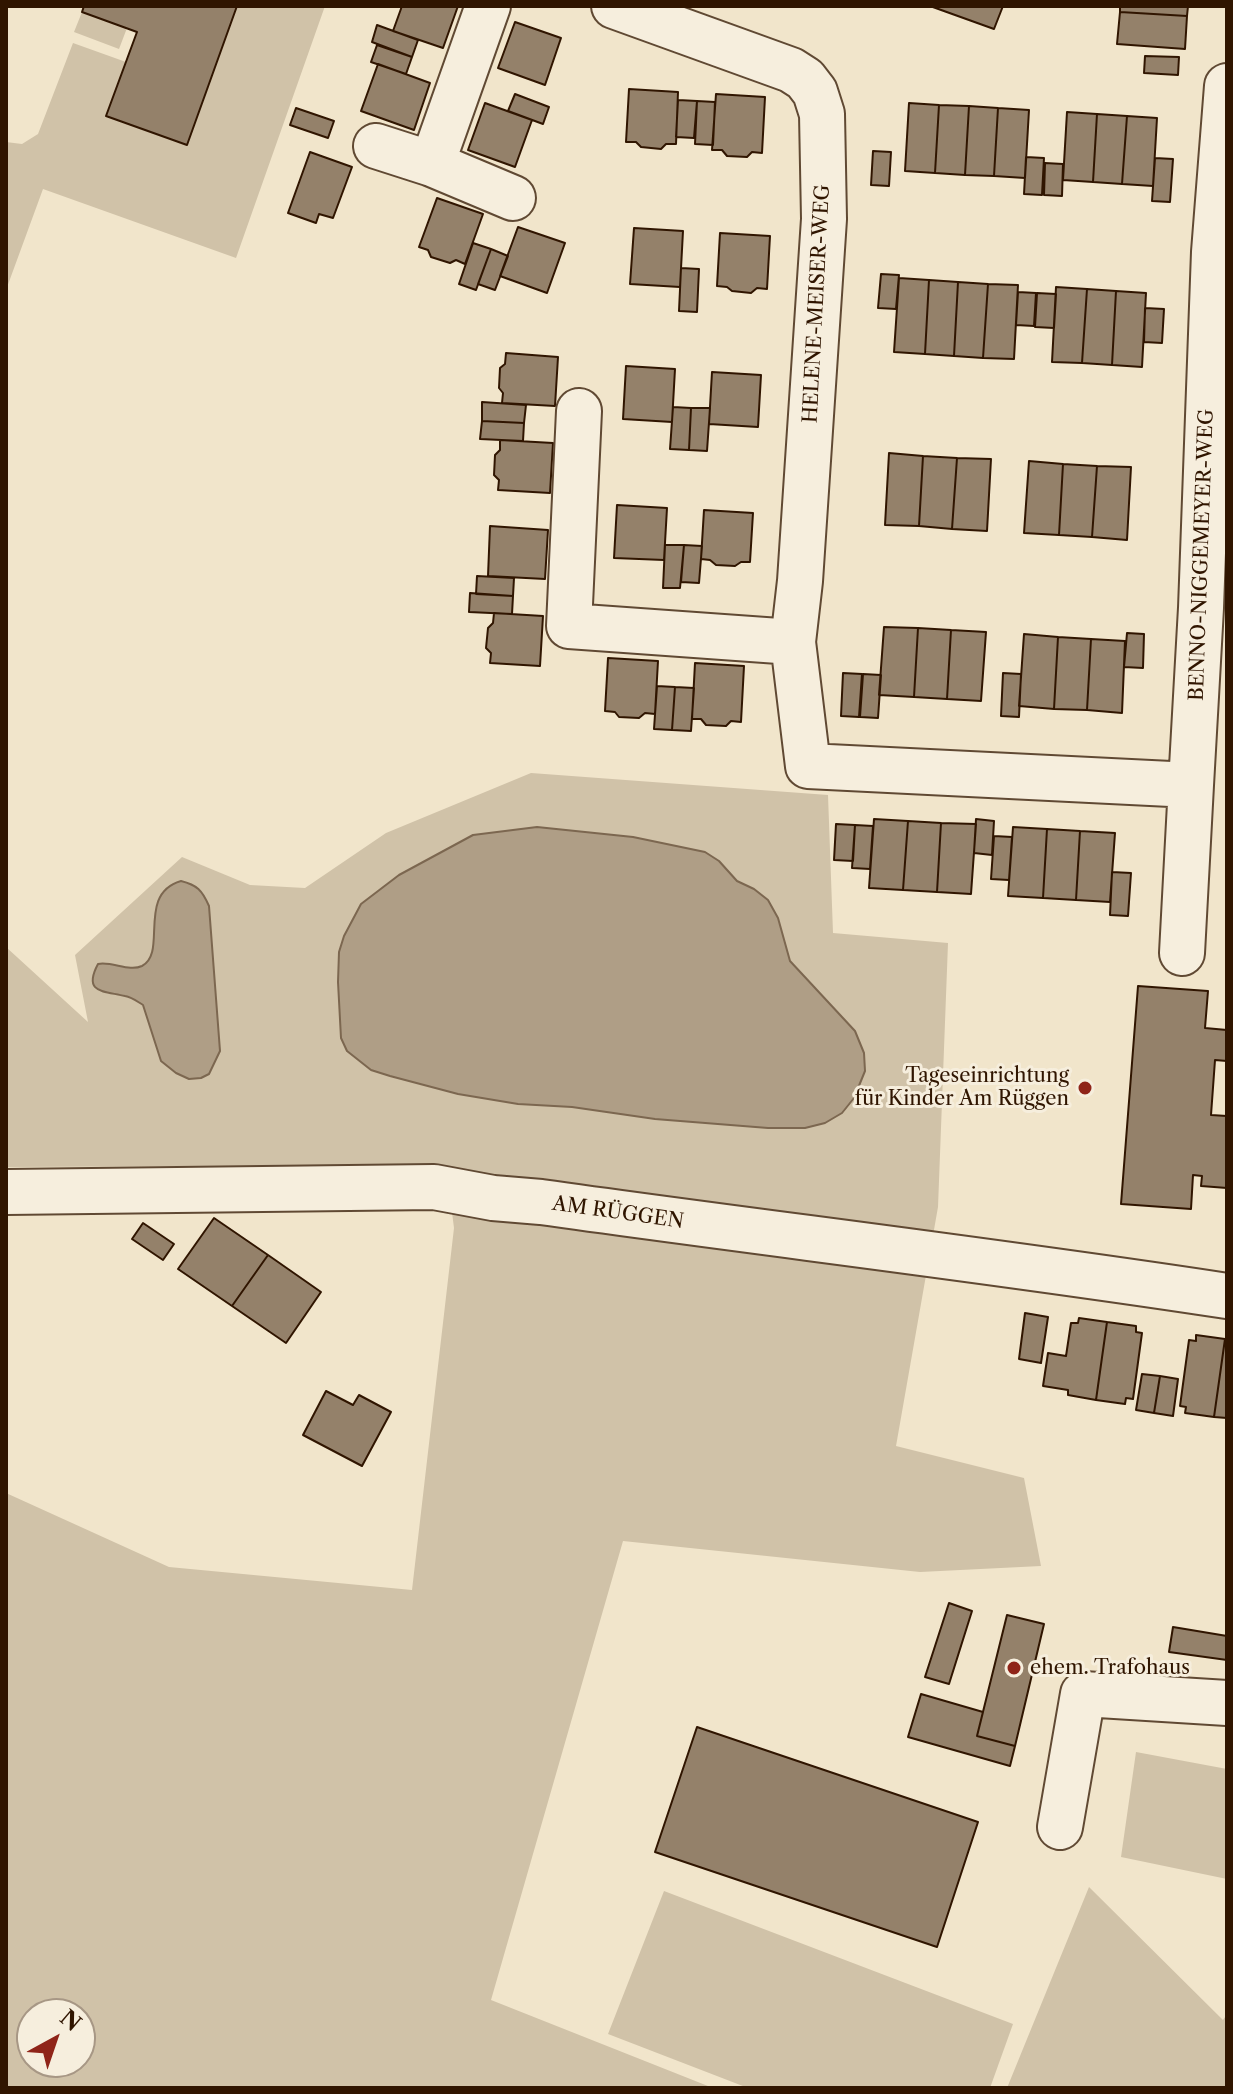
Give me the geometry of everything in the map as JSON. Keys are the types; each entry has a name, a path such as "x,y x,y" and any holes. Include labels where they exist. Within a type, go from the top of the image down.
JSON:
{"street":[{"path":"432,164 488,6"},
{"name":"HELENE-MEISER-WEG","path":"614,6 791,70 805,79 815,92 822,114 824,219 800,581 793,642 808,766 1191,785"},
{"name":"BENNO-NIGGEMEYER-WEG","path":"1182,953 1201,608 1214,252 1227,86"},
{"path":"376,146 432,164 513,198"},
{"path":"579,411 569,626 793,642"},
{"name":"AM RÜGGEN","path":"6,1192 434,1187 493,1198 890,1250 992,1260 1227,1296"},
{"path":"1060,1827 1083,1694 1227,1703"}],"shaded area":[{"path":"237,6 325,6 236,258 43,189 6,290 6,142 22,144 38,134 73,43 126,62 107,116 187,145"},
{"path":"82,12 127,28 119,49 74,32"},
{"path":"531,773 828,795 833,933 948,943 938,1207 896,1446 1024,1478 1041,1566 920,1572 623,1541 491,2000 713,2088 6,2088 6,1493 169,1567 412,1590 454,1228 446,1165 6,1167 6,947 88,1022 75,955 182,857 250,885 305,888 386,833","holes":["537,827 633,837 719,861 737,881 754,889 778,918 790,961 855,1031 805,1128 768,1128 518,1104 458,1094 390,1076 399,875 473,835"]},
{"path":"537,827 633,837 705,852 719,861 737,881 768,900 778,918 790,961 855,1031 864,1053 865,1071 854,1098 842,1113 825,1123 805,1128 768,1128 518,1104 458,1094 390,1076 371,1070 347,1051 341,1038 339,952 361,904 399,875 473,835"},
{"path":"181,881 198,889 209,906 220,1051 209,1074 189,1079 161,1061 143,1005 130,997 103,992 94,986 93,981 98,964 137,968 149,959 160,898 167,888"},
{"path":"1136,1752 1227,1769 1227,1879 1121,1857"},
{"path":"1089,1887 1223,2020 1227,2014 1227,2088 1007,2088"},
{"path":"664,1891 1013,2024 990,2088 748,2088 608,2034"}],"building":[{"path":"84,6 237,6 187,145 106,116 137,32 82,12"},
{"path":"402,6 458,6 443,48 393,31"},
{"path":"930,6 1003,6 994,29"},
{"path":"1120,6 1188,6 1187,16 1120,12"},
{"path":"1120,12 1187,16 1185,49 1117,44"},
{"path":"515,22 561,38 545,85 498,68"},
{"path":"377,25 418,40 412,57 372,42"},
{"path":"377,45 412,57 406,74 371,62"},
{"path":"1145,56 1179,57 1178,75 1144,73"},
{"path":"378,64 430,83 414,130 361,111"},
{"path":"629,89 678,92 676,144 666,144 661,149 626,142"},
{"path":"515,94 549,107 543,124 508,111"},
{"path":"716,94 765,97 762,153 752,152 747,157 727,156 722,150 712,150"},
{"path":"678,100 697,101 694,138 676,137"},
{"path":"697,101 715,102 713,145 695,144"},
{"path":"485,103 532,120 515,167 468,150"},
{"path":"909,103 939,105 935,173 905,171"},
{"path":"939,105 969,106 965,175 935,173"},
{"path":"969,106 998,108 994,176 965,175"},
{"path":"296,108 334,121 328,138 290,125"},
{"path":"998,108 1029,110 1025,178 994,176"},
{"path":"1067,112 1097,114 1093,182 1063,180"},
{"path":"1097,114 1127,116 1122,184 1093,182"},
{"path":"1127,116 1157,118 1153,186 1122,184"},
{"path":"873,151 891,152 889,186 871,185"},
{"path":"310,152 352,167 333,218 319,214 316,223 288,213"},
{"path":"1026,157 1044,158 1042,195 1024,194"},
{"path":"1155,158 1173,159 1170,202 1152,201"},
{"path":"1045,163 1063,164 1062,196 1044,195"},
{"path":"437,198 483,214 465,264 431,257 428,250 419,247"},
{"path":"518,227 565,243 547,293 500,276"},
{"path":"634,228 683,231 680,287 630,284"},
{"path":"720,233 770,236 767,289 757,288 751,293 717,286"},
{"path":"473,243 491,249 476,290 459,284"},
{"path":"491,249 508,256 495,290 478,284"},
{"path":"681,268 699,269 697,312 679,311"},
{"path":"881,274 899,275 896,309 878,308"},
{"path":"899,278 929,280 925,354 894,352"},
{"path":"929,280 958,282 954,356 925,354"},
{"path":"958,282 988,284 983,358 954,356"},
{"path":"988,284 1018,285 1014,359 983,358"},
{"path":"1056,287 1087,289 1082,363 1052,362"},
{"path":"1087,289 1116,291 1112,365 1082,363"},
{"path":"1116,291 1146,293 1142,367 1112,365"},
{"path":"1018,292 1036,293 1034,326 1016,325"},
{"path":"1037,293 1056,294 1054,328 1035,327"},
{"path":"1145,308 1164,309 1162,343 1144,342"},
{"path":"506,353 558,357 555,406 502,403 500,368 505,364"},
{"path":"626,366 675,369 672,422 623,419"},
{"path":"712,372 761,375 758,427 709,424"},
{"path":"482,402 526,405 524,423 482,421"},
{"path":"673,407 691,408 689,450 670,449"},
{"path":"691,408 710,408 707,451 689,450"},
{"path":"482,421 524,423 523,441 480,439"},
{"path":"500,440 553,443 550,493 498,490 499,480 494,475"},
{"path":"889,453 923,456 919,526 885,525"},
{"path":"923,456 957,458 952,529 919,526"},
{"path":"957,458 991,459 987,531 952,529"},
{"path":"1029,461 1063,464 1059,535 1024,533"},
{"path":"1063,464 1097,466 1092,537 1059,535"},
{"path":"1097,466 1131,467 1127,540 1092,537"},
{"path":"617,505 667,508 664,560 614,558"},
{"path":"704,510 753,513 750,562 735,566 716,565 710,560 701,559"},
{"path":"490,526 548,530 545,579 488,576"},
{"path":"665,545 684,545 680,588 663,588"},
{"path":"684,545 702,546 699,583 681,582"},
{"path":"477,576 514,578 513,596 476,594"},
{"path":"470,593 513,596 512,614 469,612"},
{"path":"494,613 543,616 540,666 490,663 491,653 486,648 488,628 493,623"},
{"path":"884,627 918,628 914,697 879,695"},
{"path":"918,628 951,630 947,699 914,697"},
{"path":"951,630 986,632 981,701 947,699"},
{"path":"1127,633 1144,634 1143,668 1124,667"},
{"path":"1024,634 1058,637 1054,709 1019,706"},
{"path":"1058,637 1091,639 1087,710 1054,709"},
{"path":"1091,639 1125,641 1122,713 1087,710"},
{"path":"608,658 658,661 655,714 645,713 639,718 619,717 615,712 605,711"},
{"path":"695,663 744,666 741,722 731,721 726,726 706,725 701,719 692,719"},
{"path":"843,673 862,674 859,717 841,716"},
{"path":"1003,673 1021,674 1019,717 1001,716"},
{"path":"863,674 881,675 878,718 860,717"},
{"path":"657,686 675,687 672,730 654,729"},
{"path":"675,687 694,688 691,731 672,730"},
{"path":"874,819 908,821 903,890 869,888"},
{"path":"976,819 994,821 992,855 974,853"},
{"path":"908,821 941,823 937,892 903,890"},
{"path":"941,823 976,824 971,894 937,892"},
{"path":"836,824 855,825 853,861 834,860"},
{"path":"855,825 873,826 870,869 852,868"},
{"path":"1013,827 1047,829 1043,898 1008,896"},
{"path":"1047,829 1080,831 1076,900 1043,898"},
{"path":"1080,831 1115,833 1110,902 1076,900"},
{"path":"994,836 1012,837 1009,880 991,879"},
{"path":"1112,872 1131,873 1128,916 1110,915"},
{"path":"1138,986 1208,991 1205,1028 1227,1030 1227,1061 1215,1060 1211,1115 1227,1116 1227,1188 1201,1186 1202,1176 1193,1175 1191,1209 1121,1204"},
{"path":"214,1218 268,1255 232,1306 178,1269"},
{"path":"143,1223 174,1244 163,1260 132,1239"},
{"path":"268,1255 321,1292 286,1343 232,1306"},
{"path":"1025,1313 1048,1317 1041,1363 1019,1359"},
{"path":"1079,1318 1107,1322 1096,1400 1068,1395 1068,1390 1043,1386 1048,1353 1066,1356 1071,1323 1078,1323"},
{"path":"1107,1322 1136,1326 1136,1332 1142,1333 1133,1399 1126,1398 1125,1404 1096,1400"},
{"path":"1196,1335 1225,1339 1214,1417 1185,1413 1186,1407 1180,1406 1189,1340 1196,1341"},
{"path":"1227,1339 1227,1418 1214,1417"},
{"path":"1142,1374 1160,1376 1154,1413 1136,1410"},
{"path":"1160,1376 1178,1379 1173,1416 1154,1413"},
{"path":"326,1391 353,1405 359,1395 391,1412 362,1466 303,1435"},
{"path":"949,1603 972,1611 949,1684 925,1677"},
{"name":"ehem. Trafohaus","path":"1007,1615 1044,1624 1015,1746 977,1736"},
{"path":"1173,1627 1227,1636 1227,1660 1169,1652"},
{"path":"921,1694 983,1712 977,1736 1015,1746 1010,1766 908,1737"},
{"path":"697,1727 978,1822 937,1947 655,1852"}],"place":[{"name":"Tageseinrichtung für Kinder Am Rüggen","path":"1085,1088"},
{"name":"ehem. Trafohaus","path":"1014,1668"}]}
